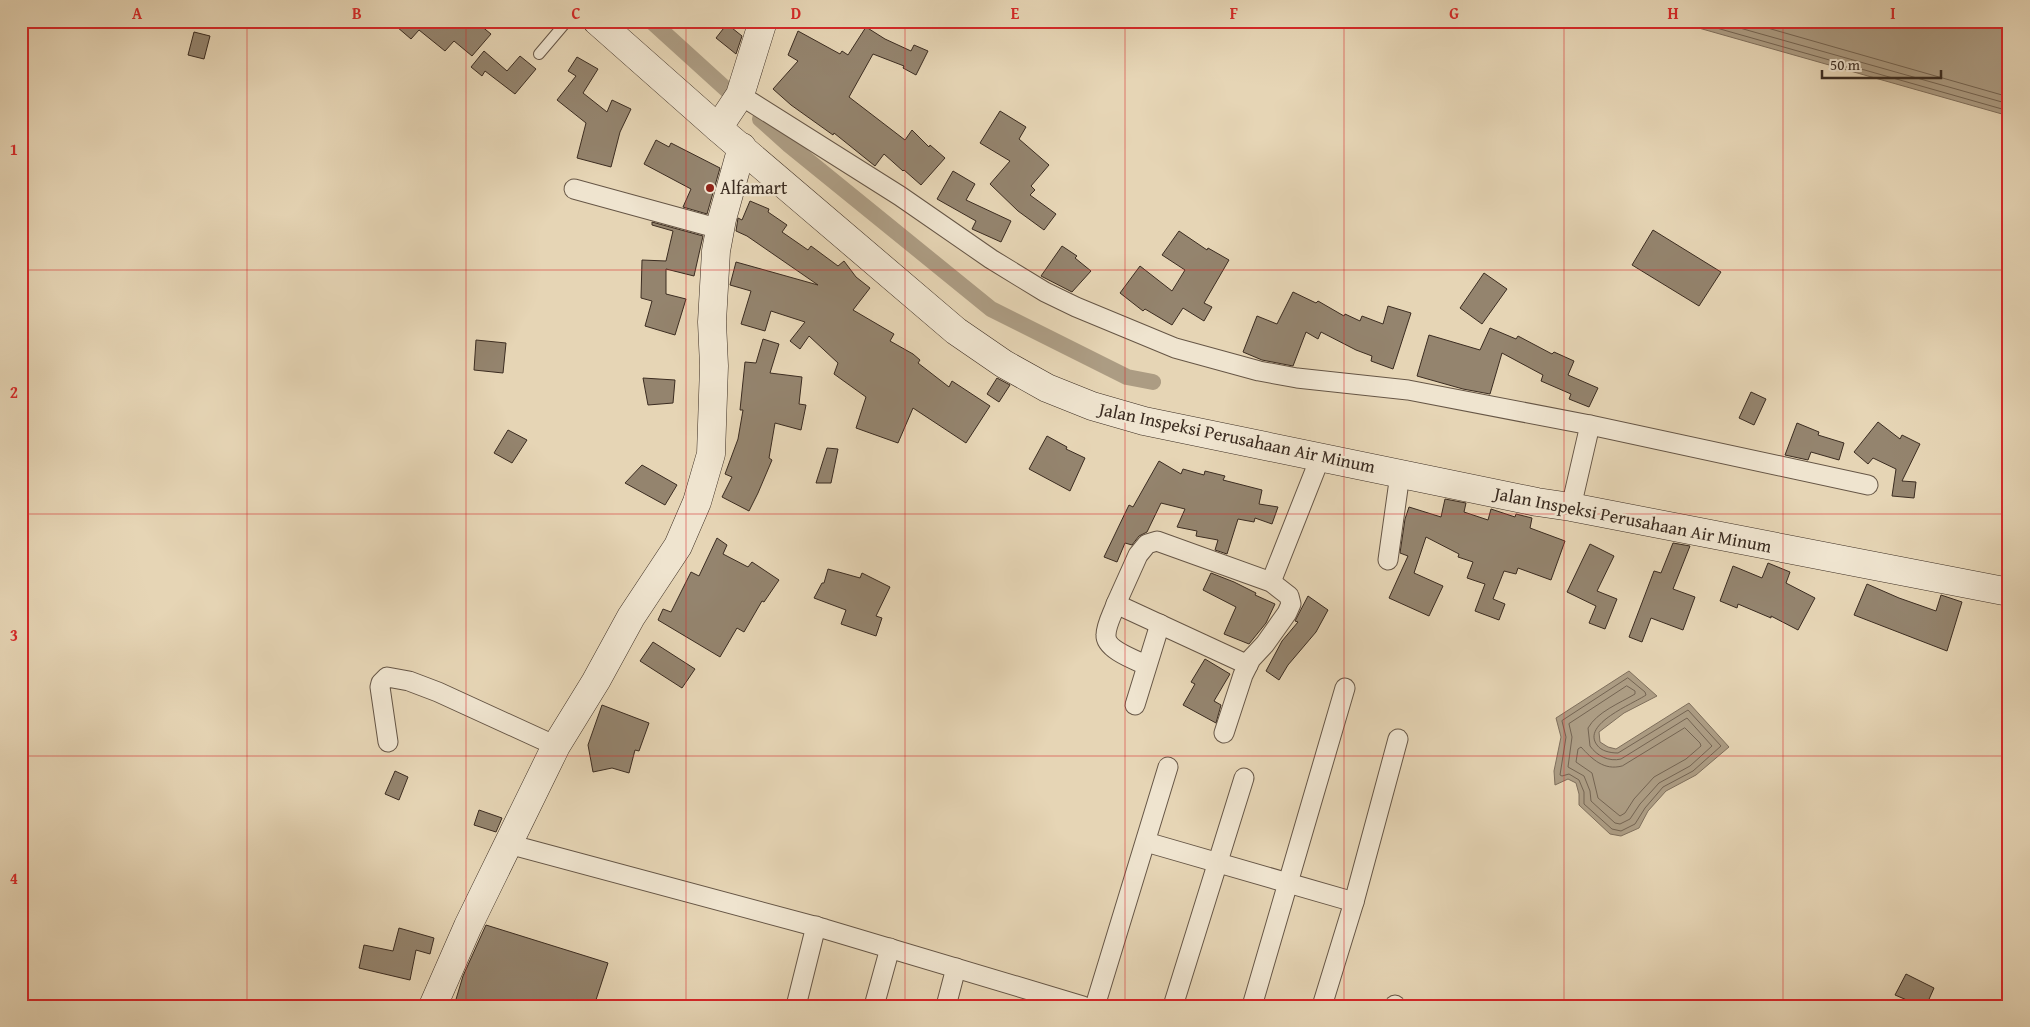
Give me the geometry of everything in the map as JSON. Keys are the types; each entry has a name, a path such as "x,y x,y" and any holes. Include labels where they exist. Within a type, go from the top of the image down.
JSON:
{"street":[{"name":"Jalan Inspeksi Perusahaan Air Minum","path":"597,21 718,128 956,331 1004,364 1047,388 1092,406 1144,421 1537,502 2009,592"},
{"path":"718,128 740,96 763,21"},
{"path":"740,96 900,196 991,260 1045,292 1076,307 1175,348 1259,372 1408,390 1590,425 1868,485"},
{"path":"433,1006 468,926 556,746 596,681 631,617 678,546 697,502 711,454 714,366 712,322 716,251 742,147"},
{"path":"574,189 720,229"},
{"path":"1571,507 1590,425"},
{"path":"1271,582 1320,458"},
{"path":"1388,560 1400,474"},
{"path":"1146,665 1122,654 1111,646 1106,639 1105,633 1138,555 1150,542 1158,541 1271,582 1289,596 1291,604 1286,613 1266,644 1248,665 1224,733"},
{"path":"1116,604 1248,665"},
{"path":"1135,705 1160,624"},
{"path":"388,742 380,687 383,679 387,677 409,681 438,692 556,746"},
{"path":"1252,1006 1345,688"},
{"path":"1322,1006 1354,902 1398,739"},
{"path":"1095,1006 1168,766"},
{"path":"1173,1006 1244,778"},
{"path":"1146,842 1354,902"},
{"path":"508,844 816,926 956,968 1024,997 1083,1006"},
{"path":"796,1006 816,926"},
{"path":"874,1006 890,948"},
{"path":"946,1006 956,968"}],"lane":[{"path":"539,54 567,21"}],"water":[{"path":"1674,21 2009,21 2009,116"},
{"path":"1629,671 1657,696 1624,713 1599,732 1600,742 1616,749 1689,703 1729,747 1696,775 1666,791 1648,811 1639,828 1621,836 1610,834 1579,805 1576,783 1568,779 1555,785 1554,771 1561,737 1556,718"}],"building":[{"path":"390,21 475,21 491,34 472,56 454,41 445,51 419,30 411,39"},
{"path":"727,24 742,36 736,54 716,38"},
{"path":"866,27 885,39 911,51 914,45 928,51 916,75 903,68 904,66 873,54 849,97 905,140 912,130 929,147 930,145 945,158 921,185 884,154 875,166 834,133 833,135 791,105 773,89 798,61 788,55 798,31 840,54 842,51 848,55"},
{"path":"194,32 210,36 204,59 188,55"},
{"path":"484,51 507,71 520,56 536,69 515,94 485,71 482,76 471,67"},
{"path":"577,57 598,69 583,93 607,112 612,100 631,109 620,132 611,167 577,158 586,123 557,100 576,76 568,71"},
{"path":"1000,111 1026,127 1019,139 1049,165 1031,186 1035,190 1030,195 1056,214 1044,230 1018,211 990,184 1010,161 980,143"},
{"path":"656,140 669,147 671,143 720,168 707,214 683,207 691,189 644,164"},
{"path":"953,171 975,184 966,200 1011,221 1001,242 972,229 976,221 937,199"},
{"path":"750,201 769,209 768,212 787,225 782,232 808,250 811,246 838,266 844,261 856,277 870,288 853,310 894,334 890,341 913,354 920,360 918,363 949,387 952,381 990,406 966,443 913,408 898,443 856,428 866,397 834,374 838,363 809,336 800,349 790,341 805,322 771,311 765,331 741,324 751,291 730,285 736,262 818,285 747,236 736,231 738,218 742,220"},
{"path":"652,222 703,236 694,276 666,269 666,294 686,299 675,335 645,326 652,301 641,298 642,260 666,261 673,231 652,225"},
{"path":"1653,230 1721,272 1699,306 1632,265"},
{"path":"1179,231 1207,250 1208,248 1229,260 1204,303 1212,307 1204,321 1183,308 1172,325 1145,309 1143,311 1120,293 1140,266 1172,291 1185,270 1162,255"},
{"path":"1062,246 1077,256 1075,258 1091,271 1072,292 1041,276"},
{"path":"1484,273 1507,289 1482,324 1460,308"},
{"path":"1293,292 1316,303 1318,301 1344,316 1345,314 1360,321 1362,316 1383,324 1388,306 1411,313 1393,369 1371,361 1372,356 1321,332 1318,339 1306,332 1293,366 1262,360 1243,352 1257,316 1277,324"},
{"path":"1490,328 1516,339 1518,336 1552,354 1554,352 1574,361 1568,375 1598,388 1589,407 1569,399 1571,394 1541,381 1543,375 1502,353 1490,394 1463,389 1417,376 1429,335 1480,350"},
{"path":"763,339 779,344 770,373 802,377 799,404 806,405 801,430 775,423 769,458 772,460 749,511 722,497 732,477 725,474 738,439 743,410 740,410 745,362 756,363"},
{"path":"476,340 506,343 503,373 474,370"},
{"path":"643,378 675,380 673,403 648,405"},
{"path":"997,378 1010,385 999,402 987,394"},
{"path":"1751,392 1766,399 1754,425 1739,418"},
{"path":"1878,422 1900,439 1902,435 1920,444 1902,481 1916,482 1914,498 1892,496 1896,469 1873,458 1868,464 1854,452"},
{"path":"1797,423 1819,432 1818,435 1844,443 1839,460 1811,452 1808,460 1785,455"},
{"path":"508,430 527,440 512,463 494,453"},
{"path":"1047,436 1067,447 1066,449 1085,458 1070,491 1029,469"},
{"path":"827,448 838,449 831,483 816,483"},
{"path":"1159,461 1181,474 1183,469 1204,475 1205,471 1225,476 1223,480 1262,490 1259,504 1278,507 1272,524 1255,518 1254,522 1238,519 1227,554 1215,550 1218,540 1196,536 1197,531 1177,527 1185,509 1161,503 1147,532 1139,536 1132,545 1125,543 1117,562 1104,557 1129,505 1133,507"},
{"path":"642,465 677,485 665,505 625,483"},
{"path":"1445,499 1466,503 1464,512 1488,520 1491,509 1515,517 1516,514 1532,518 1530,528 1565,541 1551,580 1518,568 1516,574 1504,571 1493,599 1505,604 1499,620 1475,611 1485,584 1467,578 1473,562 1458,557 1459,554 1426,537 1414,573 1443,586 1429,616 1389,598 1408,556 1400,553 1405,519 1409,507 1441,517"},
{"path":"717,538 727,545 723,554 748,567 752,562 779,580 764,602 762,601 744,632 737,628 720,657 658,620 663,609 671,612 691,572 699,576"},
{"path":"1673,543 1690,546 1673,589 1695,597 1683,630 1651,618 1642,642 1629,637 1654,571 1661,573"},
{"path":"1590,544 1614,556 1597,591 1617,599 1605,629 1589,623 1596,606 1567,592"},
{"path":"1768,563 1790,572 1786,583 1815,598 1798,630 1771,616 1771,618 1738,604 1737,608 1720,601 1733,566 1762,578"},
{"path":"828,569 860,578 862,573 890,587 876,616 882,618 876,636 841,624 846,610 814,598 822,583 824,583"},
{"path":"1211,573 1234,582 1256,593 1255,595 1275,604 1266,623 1249,644 1224,634 1236,607 1203,590"},
{"path":"1867,584 1936,611 1941,595 1962,602 1947,651 1854,615"},
{"path":"1308,596 1328,610 1316,632 1288,665 1279,680 1266,671 1282,641 1298,622 1295,621"},
{"path":"653,642 695,669 682,688 640,661"},
{"path":"1205,659 1230,674 1214,701 1221,705 1216,723 1183,705 1195,684 1191,682"},
{"path":"602,705 649,723 639,751 635,750 629,773 612,768 593,772 588,745"},
{"path":"395,771 408,777 399,800 385,794"},
{"path":"479,810 502,818 496,832 474,825"},
{"path":"486,925 608,963 594,1006 454,1006 463,976"},
{"path":"399,928 434,938 430,954 416,950 410,980 359,968 364,945 393,951"},
{"path":"1906,974 1934,988 1926,1006 1921,1006 1895,995"}],"waterway":[{"path":"651,21 727,90"},
{"path":"760,119 789,145 991,309 1127,377 1153,382"}],"place":[{"name":"Alfamart","path":"710,188"}]}
